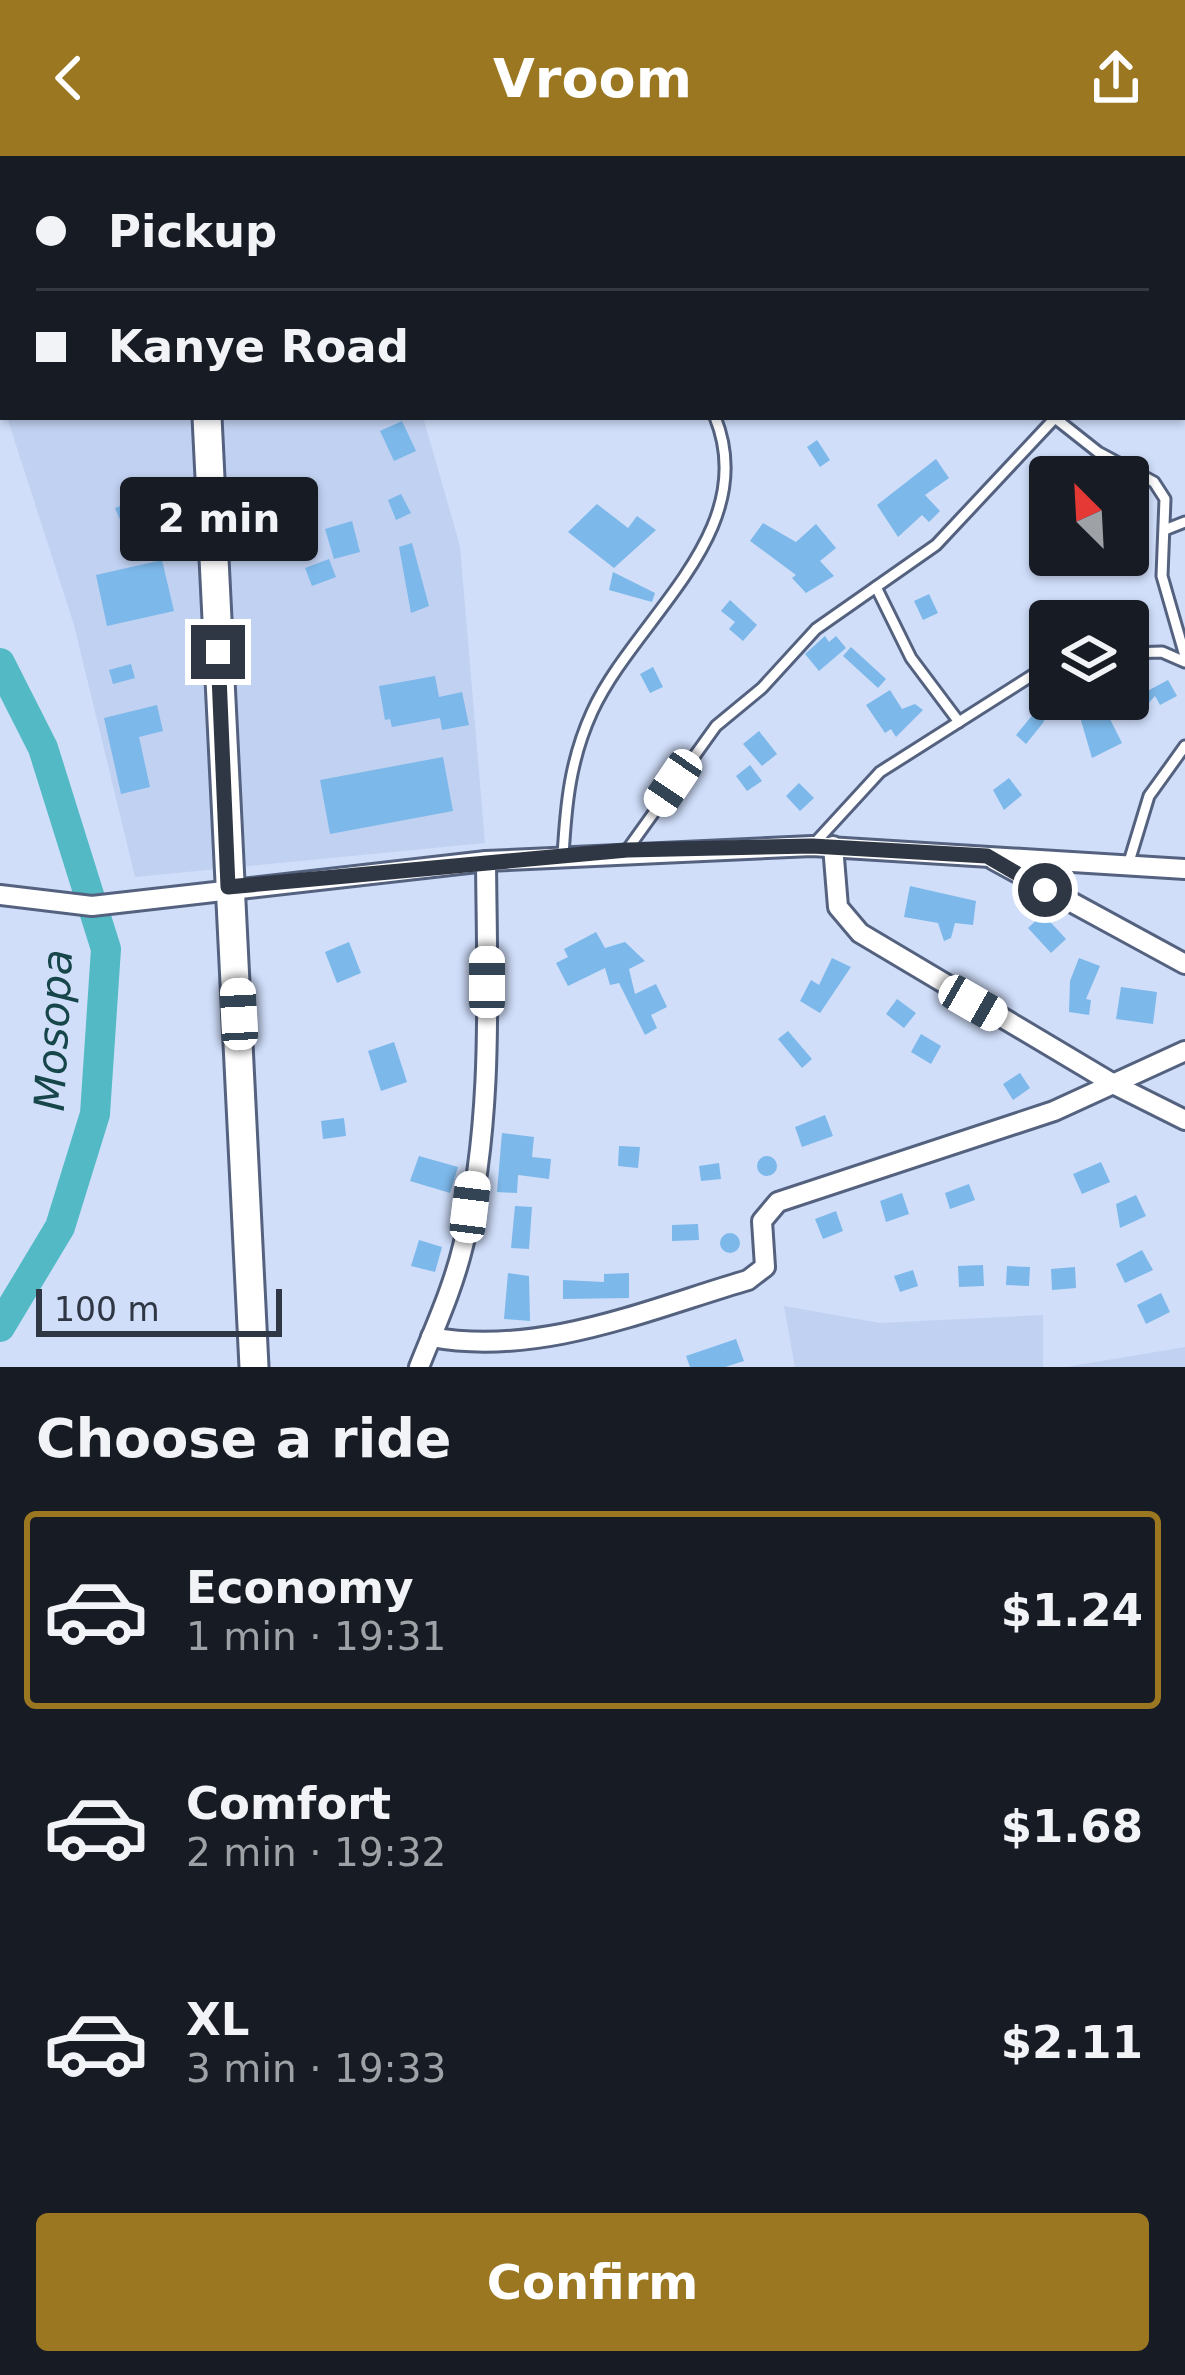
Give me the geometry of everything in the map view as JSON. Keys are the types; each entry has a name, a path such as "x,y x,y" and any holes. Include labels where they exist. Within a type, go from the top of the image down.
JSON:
{"main road":[{"path":"207,420 254,1367"}],"street":[{"path":"0,895 92,906 228,887 627,850 833,846 1185,869"},
{"path":"833,846 838,907 860,933 1117,1086 1185,1120"},
{"path":"987,856 1185,964"},
{"path":"419,1367 464,1246 470,1207 487,1022 486,861"},
{"path":"431,1337 464,1343 556,1336 748,1280 765,1267 763,1221 778,1202 1117,1086 1185,1051"}],"lane":[{"path":"563,856 567,784 592,712 718,517 726,471 716,420"},
{"path":"627,850 716,726 763,688 816,628 936,545 1052,420"},
{"path":"1057,420 1098,452 1154,482 1165,499 1165,599 1185,659"},
{"path":"1075,420 1076,431"},
{"path":"1167,529 1185,522"},
{"path":"876,587 911,658 959,722"},
{"path":"1149,652 1185,659"},
{"path":"812,846 864,785 1029,677"},
{"path":"1128,865 1148,796 1185,746"}],"shaded area":[{"path":"8,420 424,420 460,546 485,843 135,877 74,625"},
{"path":"784,1306 880,1323 1043,1315 1043,1367 795,1367"},
{"path":"1185,1347 1185,1367 1066,1367"}],"building":[{"path":"402,421 416,451 394,461 380,431"},
{"path":"817,440 830,460 820,467 807,447"},
{"path":"936,459 949,478 925,495 940,511 929,522 922,515 898,537 877,505"},
{"path":"401,494 411,513 396,520 388,500"},
{"path":"144,497 149,511 121,522 115,508"},
{"path":"597,504 628,528 637,516 656,530 614,568 568,532"},
{"path":"352,521 360,552 334,559 325,529"},
{"path":"763,523 796,542 816,524 836,548 820,561 834,576 806,593 792,578 796,575 750,541"},
{"path":"412,543 429,606 411,613 399,547"},
{"path":"329,559 336,577 312,586 305,568"},
{"path":"162,560 174,611 107,626 96,575"},
{"path":"613,572 655,593 652,602 609,590"},
{"path":"929,594 938,613 923,620 914,601"},
{"path":"730,600 757,625 743,641 729,629 735,622 721,611"},
{"path":"825,636 829,642 836,636 846,648 819,671 805,654"},
{"path":"851,647 886,679 878,688 843,656"},
{"path":"131,664 135,678 113,684 109,670"},
{"path":"653,667 663,687 650,693 640,674"},
{"path":"435,676 439,697 462,692 469,725 442,730 440,718 392,727 390,719 385,720 379,686"},
{"path":"1168,680 1177,696 1160,705 1155,696 1149,703 1149,690"},
{"path":"890,690 902,709 915,704 923,710 896,737 891,729 885,733 866,705"},
{"path":"157,705 163,731 139,737 150,787 121,794 104,718"},
{"path":"1029,719 1044,720 1026,744 1016,735"},
{"path":"1081,720 1110,720 1122,743 1092,758"},
{"path":"759,731 777,754 762,766 743,744"},
{"path":"443,757 453,811 330,834 320,780"},
{"path":"750,765 762,781 747,791 736,776"},
{"path":"1009,778 1022,795 1004,810 993,790"},
{"path":"799,783 814,798 800,811 786,796"},
{"path":"910,886 976,901 973,925 955,923 951,938 944,941 938,923 904,917"},
{"path":"1043,914 1066,939 1051,953 1028,928"},
{"path":"596,932 605,948 625,942 645,961 629,969 635,994 656,984 667,1007 651,1015 657,1028 645,1035 619,983 610,985 605,968 568,986 556,963 568,957 564,949"},
{"path":"349,942 361,973 337,983 325,952"},
{"path":"832,958 851,967 820,1013 800,1001 811,980 819,985"},
{"path":"1079,958 1100,966 1086,999 1091,1000 1089,1015 1069,1012 1070,981"},
{"path":"1121,987 1157,992 1153,1024 1116,1019"},
{"path":"897,999 916,1013 904,1028 886,1014"},
{"path":"788,1031 812,1059 802,1068 778,1039"},
{"path":"921,1034 941,1046 931,1064 911,1052"},
{"path":"394,1042 407,1082 381,1091 368,1051"},
{"path":"1020,1073 1030,1088 1013,1100 1003,1084"},
{"path":"825,1115 833,1136 802,1147 795,1127"},
{"path":"344,1118 346,1136 323,1139 321,1121"},
{"path":"502,1133 534,1137 532,1157 551,1159 549,1179 518,1175 517,1193 497,1192"},
{"path":"619,1146 640,1147 638,1168 618,1166"},
{"path":"419,1156 458,1167 450,1193 410,1181"},
{"path":"767,1156 777,1166 767,1176 757,1166"},
{"path":"1101,1162 1110,1182 1082,1194 1073,1174"},
{"path":"719,1163 721,1179 701,1181 699,1166"},
{"path":"969,1184 975,1200 950,1209 945,1193"},
{"path":"902,1193 909,1214 886,1222 880,1201"},
{"path":"1136,1195 1146,1216 1120,1228 1116,1204"},
{"path":"515,1206 532,1207 529,1249 511,1248"},
{"path":"836,1211 843,1231 823,1239 815,1219"},
{"path":"698,1224 699,1240 672,1241 672,1225"},
{"path":"730,1233 740,1243 730,1253 720,1243"},
{"path":"419,1240 442,1247 435,1272 411,1266"},
{"path":"1142,1250 1153,1270 1125,1283 1116,1264"},
{"path":"983,1265 984,1286 959,1287 958,1266"},
{"path":"1007,1266 1030,1267 1029,1286 1006,1285"},
{"path":"1075,1267 1076,1288 1052,1290 1051,1269"},
{"path":"913,1270 918,1286 900,1292 894,1276"},
{"path":"508,1273 529,1276 530,1321 504,1319"},
{"path":"629,1273 629,1298 563,1299 563,1280 604,1282 604,1274"},
{"path":"1161,1293 1170,1312 1146,1324 1137,1305"},
{"path":"736,1339 744,1361 725,1367 690,1367 686,1356"}],"waterway":[{"name":"Mosopa","path":"0,663 43,748 106,949 95,1114 60,1227 0,1327"}],"route":[{"path":"218,652 228,887 627,850 812,846 987,856 1045,890"}]}
